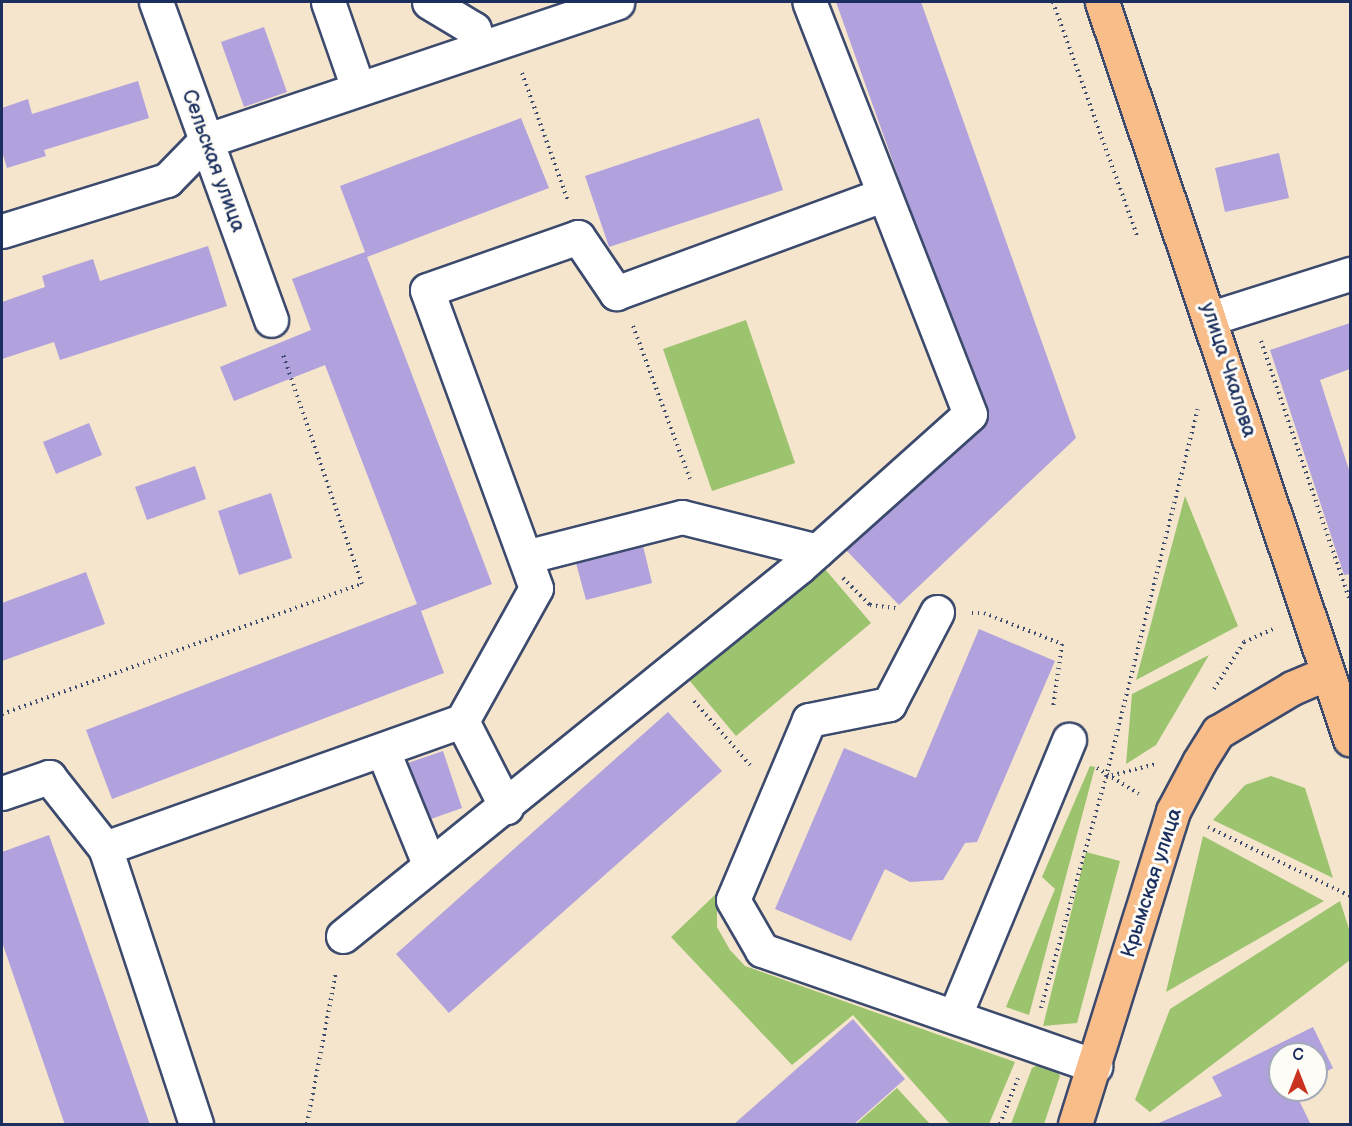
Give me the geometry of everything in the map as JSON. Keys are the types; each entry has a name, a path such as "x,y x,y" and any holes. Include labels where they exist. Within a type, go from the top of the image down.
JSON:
{"main road":[{"name":"улица Чкалова","path":"1102,2 1211,318 1350,739"},
{"name":"Крымская улица","path":"1075,1125 1173,811 1199,762 1218,732 1292,688 1327,673"}],"street":[{"name":"Сельская улица","path":"156,2 271,320"},
{"path":"328,2 358,87"},
{"path":"429,2 494,41"},
{"path":"2,231 167,180 205,141 494,41 617,2"},
{"path":"343,936 429,864 506,807 817,551 970,414 882,195 809,2"},
{"path":"105,848 462,721 536,588 427,290 578,237 616,293 882,195"},
{"path":"1211,318 1248,304 1350,274"},
{"path":"525,557 682,517 817,551"},
{"path":"937,612 889,704 809,720 771,805 733,900 762,950 1032,1041 1095,1066"},
{"path":"462,721 506,807"},
{"path":"955,1015 1069,740"},
{"path":"383,751 429,864"},
{"path":"2,793 48,777 105,848 196,1125"}],"path":[{"path":"1053,2 1138,237"},
{"path":"494,41 578,237"},
{"path":"1248,304 1350,601"},
{"path":"2,714 362,584 271,320"},
{"path":"1000,1125 1032,1041 1106,777 1198,405"},
{"path":"669,673 763,780 771,805"},
{"path":"307,1125 343,936"}],"green space":[{"path":"746,320 795,463 712,491 663,349"},
{"path":"1185,496 1238,626 1136,680"},
{"path":"824,568 871,623 736,736 689,680"},
{"path":"1209,655 1156,745 1126,764 1132,694"},
{"path":"1090,766 1095,767 1029,1015 1006,1007 1055,889 1042,877"},
{"path":"1271,776 1305,788 1333,878 1213,820 1245,785"},
{"path":"1203,836 1324,901 1166,992"},
{"path":"1086,852 1120,861 1077,1023 1043,1026"},
{"path":"717,893 717,927 730,950 745,966 1015,1062 989,1124 950,1124 853,1015 792,1065 671,937"},
{"path":"1340,901 1350,932 1350,960 1150,1112 1135,1100 1170,1009"},
{"path":"1040,1064 1053,1065 1060,1076 1044,1124 1011,1124 1032,1068"},
{"path":"897,1088 930,1124 856,1124"}],"building":[{"path":"836,2 921,2 1076,438 899,605 846,550 982,428 988,419 988,408 903,190"},
{"path":"264,27 287,92 244,107 221,42"},
{"path":"138,81 149,118 44,150 46,156 7,168 2,151 2,108 28,99 32,114"},
{"path":"521,118 549,188 367,257 492,584 421,611 444,673 112,799 86,730 417,604 325,365 234,401 220,367 311,330 292,279 365,252 340,186"},
{"path":"759,118 783,190 609,247 585,176"},
{"path":"1279,153 1289,198 1225,212 1215,168"},
{"path":"208,246 227,306 60,360 54,342 2,359 2,302 45,287 42,276 93,259 100,281"},
{"path":"1350,323 1350,369 1320,380 1350,473 1350,574 1344,575 1270,350"},
{"path":"89,423 102,455 56,474 43,442"},
{"path":"195,466 206,499 147,520 135,487"},
{"path":"271,493 292,558 239,575 218,511"},
{"path":"643,546 652,583 586,600 576,563"},
{"path":"86,572 105,624 2,661 2,603"},
{"path":"979,629 1055,661 977,842 965,843 943,880 910,882 885,869 851,941 775,909 844,748 916,778"},
{"path":"668,712 722,771 449,1013 396,954"},
{"path":"443,751 462,808 431,819 408,763"},
{"path":"49,835 150,1125 65,1125 2,942 2,852"},
{"path":"853,1019 905,1079 853,1125 733,1125"},
{"path":"1313,1027 1320,1042 1283,1042"},
{"path":"1268,1049 1268,1102 1300,1102 1311,1125 1154,1125 1222,1096 1212,1077"},
{"path":"1328,1058 1333,1068 1328,1071"}]}
